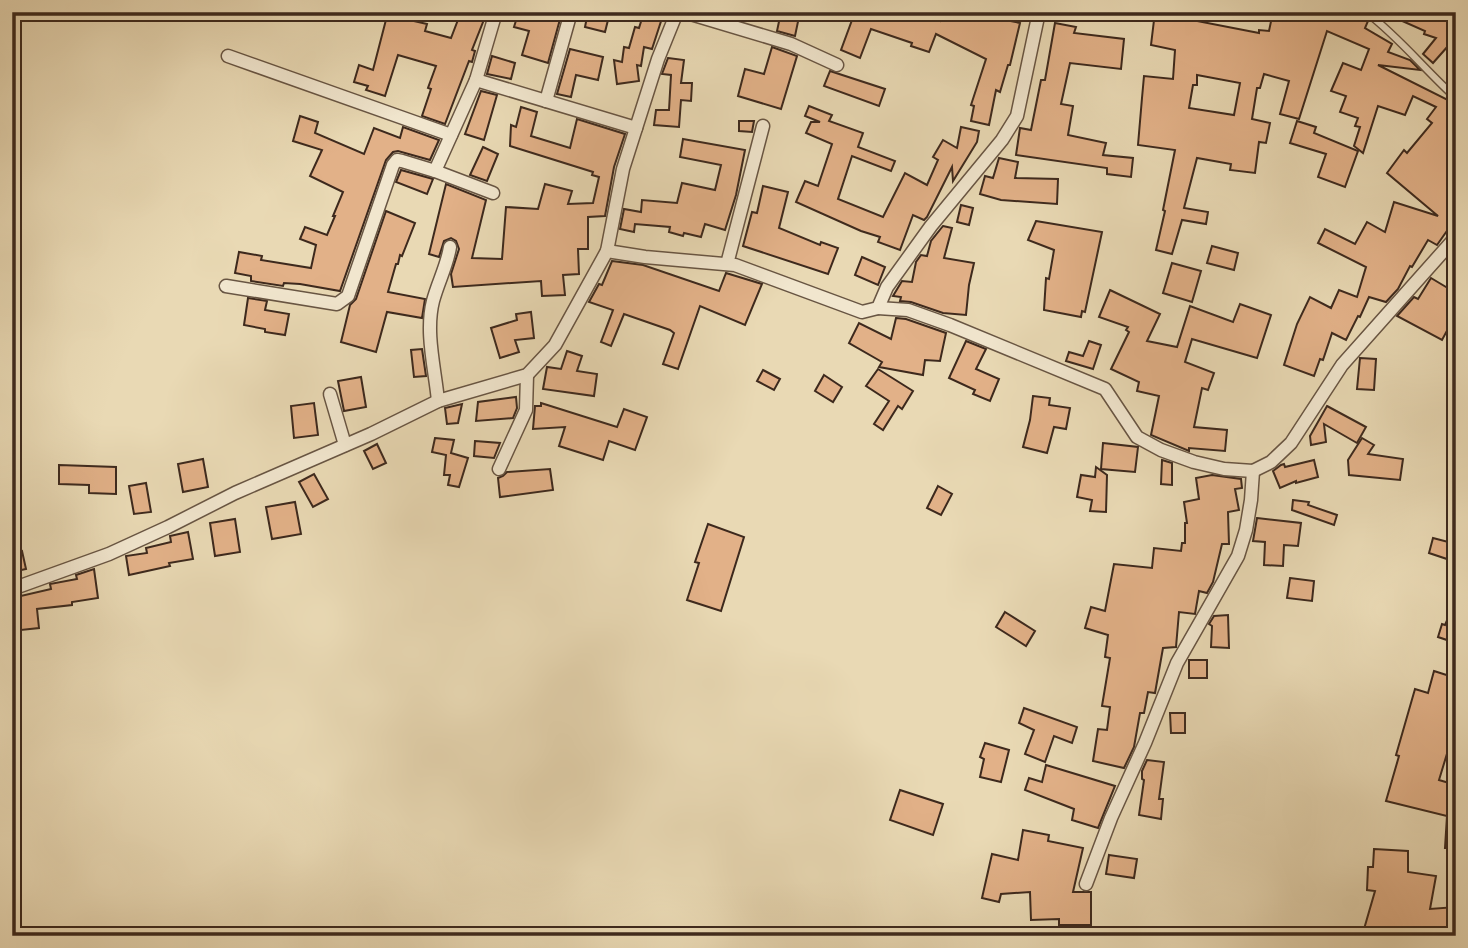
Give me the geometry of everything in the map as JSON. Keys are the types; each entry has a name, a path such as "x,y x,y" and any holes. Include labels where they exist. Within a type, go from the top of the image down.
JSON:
{"street":[{"path":"435,171 475,80 496,12"},
{"path":"546,101 571,12"},
{"path":"12,589 109,554 235,493 438,401 527,375 555,345 607,251 623,169 658,59 677,12"},
{"path":"684,12 791,44 837,65"},
{"path":"878,307 887,287 931,226 1002,140 1017,116 1039,12"},
{"path":"228,56 452,135"},
{"path":"475,80 636,128"},
{"path":"727,264 763,126"},
{"path":"226,286 337,304 344,301 397,160 493,193"},
{"path":"607,251 735,265 862,312 878,307 908,310 1105,389 1137,437 1161,450 1214,466 1253,471 1271,462 1291,443 1342,365 1456,237"},
{"path":"438,401 431,319 433,301 449,259 450,247"},
{"path":"499,469 526,410 527,375"},
{"path":"330,394 345,445"},
{"path":"1086,884 1177,663 1238,555 1246,530 1253,471"}],"lane":[{"path":"1366,12 1396,36 1456,98"}],"building":[{"path":"388,12 407,12 405,19 427,24 425,31 451,38 461,12 487,12 472,50 475,51 472,62 469,61 445,124 422,116 436,66 398,55 385,96 366,90 368,86 354,82 359,65 373,70"},
{"path":"538,12 562,12 548,63 522,55 529,31 514,27 518,14 536,19"},
{"path":"588,12 609,16 605,32 585,27"},
{"path":"644,12 664,12 652,49 644,47 641,66 637,65 639,81 617,84 614,60 622,62 624,47 629,48 635,27 639,28"},
{"path":"781,12 800,12 795,36 777,31"},
{"path":"855,12 902,12 921,19 923,15 940,21 943,12 991,12 990,17 1020,23 1010,65 1000,92 996,90 989,125 971,121 974,106 971,105 986,59 936,34 929,52 871,29 860,58 841,50"},
{"path":"1155,12 1176,12 1198,17 1197,21 1259,33 1259,30 1269,31 1273,12 1360,12 1368,21 1365,28 1392,44 1388,52 1410,60 1420,70 1378,65 1456,104 1456,218 1437,245 1428,240 1398,289 1386,302 1369,297 1346,340 1332,333 1323,360 1320,359 1314,376 1284,365 1297,324 1310,297 1331,308 1339,290 1357,297 1366,267 1318,243 1325,229 1355,244 1367,222 1385,232 1394,202 1438,216 1387,173 1404,150 1407,153 1432,123 1427,119 1436,107 1413,96 1405,115 1378,106 1363,153 1354,146 1360,127 1355,126 1358,118 1340,112 1346,96 1331,91 1343,63 1361,70 1369,49 1327,31 1299,119 1280,114 1289,81 1264,74 1260,88 1257,88 1252,119 1270,123 1266,143 1259,142 1255,173 1230,170 1231,164 1197,158 1184,208 1208,212 1206,224 1182,220 1172,254 1156,250 1175,150 1138,145 1144,76 1173,79 1175,50 1151,45","holes":["1197,75 1240,83 1234,115 1189,108 1193,85 1197,85"]},
{"path":"1382,12 1456,12 1456,37 1433,63 1423,54 1436,38"},
{"path":"1055,23 1076,27 1074,33 1124,39 1121,69 1070,63 1061,104 1073,106 1068,135 1106,143 1103,155 1133,158 1131,177 1107,174 1107,168 1016,155 1020,128 1031,130 1041,80 1045,80"},
{"path":"772,47 797,56 781,109 738,96 745,69 764,74"},
{"path":"570,49 603,57 598,80 576,75 571,97 557,94"},
{"path":"492,56 515,63 511,79 487,74"},
{"path":"668,58 684,60 681,83 692,83 691,101 681,100 679,127 654,125 656,110 669,110 671,75 662,74"},
{"path":"830,71 885,89 879,106 824,86"},
{"path":"481,91 497,95 484,140 465,134"},
{"path":"809,106 832,115 829,121 863,133 858,147 895,161 891,171 852,156 838,199 883,217 905,173 927,185 938,160 933,157 943,140 957,148 961,127 979,131 977,142 953,181 952,167 927,217 924,220 913,215 900,250 878,242 880,237 796,202 805,181 818,186 832,144 806,133 811,122 820,122 805,116"},
{"path":"521,107 537,112 531,136 570,148 577,119 625,134 614,167 605,216 588,217 588,249 578,249 579,274 563,275 565,295 542,296 541,281 453,287 451,274 459,249 456,241 451,238 444,241 439,257 429,254 446,184 486,200 472,258 502,259 506,207 538,209 545,184 572,191 568,204 593,203 599,177 592,175 593,172 510,146 511,125 516,127"},
{"path":"300,116 318,122 315,133 364,154 374,128 400,138 403,127 439,140 430,160 398,151 393,152 386,160 340,291 300,284 284,283 283,286 251,281 251,276 235,273 239,252 262,256 261,260 311,268 316,245 300,239 305,227 327,235 335,216 343,192 310,176 322,150 293,141"},
{"path":"739,121 754,121 752,132 739,131"},
{"path":"1297,121 1316,127 1314,133 1358,151 1345,187 1318,177 1326,154 1290,143"},
{"path":"683,139 745,150 736,195 725,230 705,224 701,237 669,232 670,227 635,224 634,232 620,229 624,209 641,212 642,200 677,203 682,183 715,190 721,165 680,157"},
{"path":"483,147 498,154 487,181 470,175"},
{"path":"999,158 1018,162 1015,178 1058,179 1057,204 1001,200 980,194 985,176 993,178"},
{"path":"401,170 433,179 427,194 396,182"},
{"path":"763,186 788,192 779,228 820,245 821,242 838,248 828,274 743,246 752,212 757,213"},
{"path":"961,205 973,208 969,225 957,222"},
{"path":"386,211 415,223 396,264 388,292 425,299 422,318 387,312 376,352 341,342 350,305 356,299"},
{"path":"1036,221 1102,232 1085,312 1082,311 1081,317 1044,310 1046,278 1049,279 1054,250 1028,240"},
{"path":"943,226 952,228 944,258 974,263 966,315 943,313 900,301 901,297 893,296 902,281 912,282 916,262 921,255 927,256 931,241"},
{"path":"1212,246 1238,253 1234,270 1207,263"},
{"path":"862,257 885,267 878,285 855,275"},
{"path":"612,261 643,265 719,291 726,273 762,284 745,325 700,306 678,369 663,364 674,333 670,330 624,314 611,346 601,342 613,310 589,302 599,284 602,285"},
{"path":"1172,263 1201,271 1192,302 1163,293"},
{"path":"1431,278 1456,293 1456,314 1442,340 1397,316 1414,297 1418,299"},
{"path":"1110,290 1160,314 1147,341 1177,347 1190,306 1233,322 1240,304 1271,315 1257,358 1192,339 1185,362 1214,373 1208,390 1202,388 1194,427 1227,430 1225,451 1189,448 1189,451 1151,435 1159,396 1137,391 1139,382 1111,369 1129,332 1126,330 1128,327 1099,317"},
{"path":"248,298 267,301 265,310 289,314 285,335 244,325"},
{"path":"531,312 534,338 515,340 519,352 500,358 491,328 517,320 516,314"},
{"path":"896,318 946,333 940,361 925,360 923,375 879,367 882,362 849,343 859,323 891,339"},
{"path":"966,341 986,349 976,369 999,379 990,401 973,394 975,390 949,378"},
{"path":"1089,341 1101,345 1093,369 1066,361 1069,352 1083,356"},
{"path":"422,349 426,376 414,377 411,350"},
{"path":"567,351 582,356 577,371 597,374 594,396 543,389 547,367 561,369"},
{"path":"1360,358 1376,359 1374,390 1357,389"},
{"path":"878,369 913,391 902,409 898,406 883,430 874,424 889,401 866,386"},
{"path":"763,370 780,379 774,390 757,381"},
{"path":"824,375 842,387 833,402 815,391"},
{"path":"361,377 366,407 344,411 338,381"},
{"path":"1033,396 1050,398 1049,405 1070,408 1066,429 1054,427 1047,453 1023,447"},
{"path":"516,397 517,408 513,418 476,421 478,402"},
{"path":"314,403 318,435 294,438 291,406"},
{"path":"541,403 617,427 624,409 647,417 635,450 609,441 603,460 559,446 565,427 533,429 535,406 541,406"},
{"path":"462,404 458,423 447,424 445,408"},
{"path":"1327,406 1366,427 1357,443 1324,424 1326,442 1311,445 1310,436"},
{"path":"435,438 454,440 451,453 468,458 459,487 448,485 450,475 444,475 446,455 432,452"},
{"path":"1362,438 1374,445 1368,454 1403,459 1400,480 1349,475 1348,460"},
{"path":"475,441 500,443 494,458 474,456"},
{"path":"1103,443 1138,447 1135,472 1101,469"},
{"path":"377,444 386,463 373,469 364,451"},
{"path":"203,459 208,487 183,492 178,464"},
{"path":"1162,460 1172,463 1172,485 1161,484"},
{"path":"1314,460 1318,477 1296,481 1280,488 1273,471 1284,464 1285,467"},
{"path":"59,465 116,467 116,494 89,493 89,485 59,484"},
{"path":"1096,467 1107,475 1106,512 1090,511 1092,500 1077,497 1081,475 1095,477"},
{"path":"550,469 553,490 500,497 498,478 507,472"},
{"path":"314,474 328,499 313,507 299,482"},
{"path":"1212,475 1241,479 1242,488 1235,489 1239,510 1228,512 1229,544 1222,544 1213,582 1207,593 1199,591 1195,614 1179,612 1176,647 1163,648 1155,693 1148,692 1144,713 1140,713 1134,747 1124,768 1093,761 1098,729 1107,730 1110,707 1102,706 1110,658 1105,657 1108,635 1085,628 1091,607 1105,611 1114,564 1152,568 1154,548 1181,551 1182,543 1185,543 1187,523 1184,502 1199,499 1196,478"},
{"path":"146,483 151,512 134,514 129,486"},
{"path":"938,486 952,494 941,515 927,508"},
{"path":"1293,500 1309,502 1308,505 1337,515 1334,525 1292,510"},
{"path":"295,502 301,534 272,539 266,507"},
{"path":"1257,518 1301,523 1298,546 1284,545 1283,566 1264,565 1265,542 1253,541"},
{"path":"235,519 240,552 215,556 210,523"},
{"path":"708,524 744,537 721,611 687,600 699,563 695,562"},
{"path":"188,532 193,559 129,575 126,556 147,553 146,548 171,542 170,536"},
{"path":"1433,538 1456,544 1456,562 1429,553"},
{"path":"22,551 26,569 12,572 12,553"},
{"path":"94,569 98,598 72,602 72,605 37,609 39,628 21,630 20,624 12,625 12,598 51,589 50,584 77,579 76,575"},
{"path":"1290,578 1314,581 1312,601 1287,598"},
{"path":"1456,600 1456,643 1438,637"},
{"path":"1005,612 1035,631 1026,646 996,627"},
{"path":"1228,615 1229,648 1211,647 1212,626 1209,624 1214,616"},
{"path":"1189,660 1207,660 1207,678 1189,678"},
{"path":"1434,671 1456,678 1456,724 1439,780 1456,785 1456,848 1445,848 1447,816 1386,801 1415,689 1428,693"},
{"path":"1024,708 1077,727 1072,743 1054,736 1045,762 1025,754 1034,730 1019,723"},
{"path":"1170,713 1185,713 1185,733 1171,733"},
{"path":"985,743 1009,750 1001,782 980,777 984,759 980,757"},
{"path":"1147,760 1164,762 1159,799 1163,799 1161,819 1139,815 1144,780 1142,771"},
{"path":"1046,765 1115,786 1098,828 1072,820 1074,809 1025,790 1029,778 1042,782"},
{"path":"900,790 943,804 933,835 890,820"},
{"path":"1023,830 1049,835 1048,841 1083,848 1073,892 1091,892 1091,925 1059,925 1059,919 1031,920 1030,892 1001,894 999,902 982,898 992,854 1018,860"},
{"path":"1374,849 1408,851 1408,872 1436,876 1430,909 1456,907 1456,936 1362,936 1375,891 1367,890 1368,867 1373,867"},
{"path":"1109,855 1137,859 1134,878 1106,874"}]}
